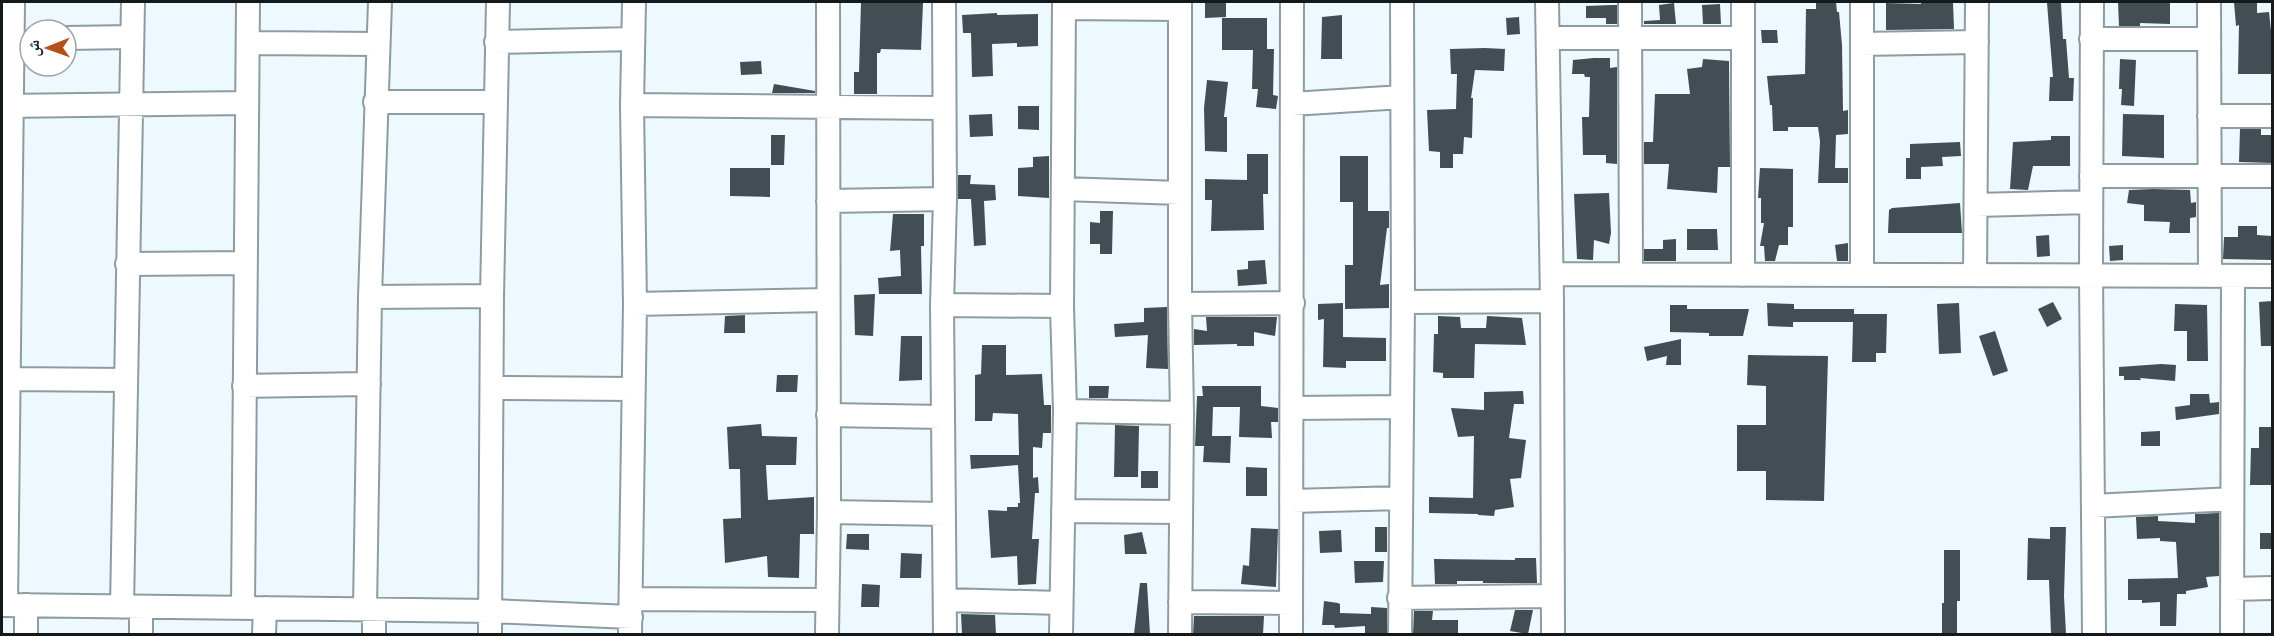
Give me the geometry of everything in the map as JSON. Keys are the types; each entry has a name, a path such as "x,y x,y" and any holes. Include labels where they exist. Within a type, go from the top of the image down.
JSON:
{"street":[{"path":"13,2 18,24"},
{"path":"133,2 126,380 131,607 141,634"},
{"path":"248,2 244,386 254,608 264,634"},
{"path":"374,634 370,610 369,384 375,102 380,2"},
{"path":"490,634 492,297 498,2"},
{"path":"631,617 635,304 632,105 634,2"},
{"path":"827,634 829,512 828,2"},
{"path":"944,2 945,200 942,306 945,634"},
{"path":"1291,634 1292,2"},
{"path":"1400,634 1403,302 1402,2"},
{"path":"1547,2 1552,274 1553,634"},
{"path":"1630,2 1631,274"},
{"path":"1743,2 1743,275"},
{"path":"1862,2 1862,275"},
{"path":"1975,275 1977,2"},
{"path":"2092,2 2091,275 2094,634"},
{"path":"2209,2 2210,276"},
{"path":"1061,634 1065,411 1062,306 1064,4 1180,5 1182,413 1180,634"},
{"path":"78,38 132,37"},
{"path":"1548,38 1743,38"},
{"path":"496,42 633,39"},
{"path":"2091,39 2209,39"},
{"path":"1862,44 1977,42"},
{"path":"248,43 377,44"},
{"path":"18,52 6,106 6,365 11,605 26,634"},
{"path":"1292,104 1402,97"},
{"path":"375,102 495,102"},
{"path":"6,106 247,103"},
{"path":"632,105 944,108"},
{"path":"2210,116 2272,116"},
{"path":"2091,176 2272,176"},
{"path":"1063,189 1180,193"},
{"path":"828,201 945,200"},
{"path":"1976,205 2091,202"},
{"path":"127,264 245,263"},
{"path":"1552,274 2272,276"},
{"path":"2232,634 2233,276"},
{"path":"370,297 492,297"},
{"path":"635,304 828,300"},
{"path":"1403,302 1552,301"},
{"path":"1180,304 1293,303"},
{"path":"942,306 1062,306"},
{"path":"6,365 126,380"},
{"path":"244,386 369,384"},
{"path":"493,388 633,388"},
{"path":"1292,408 1401,407"},
{"path":"1065,411 1182,413"},
{"path":"828,415 944,417"},
{"path":"1291,501 1401,498"},
{"path":"2093,506 2232,499"},
{"path":"829,512 944,514"},
{"path":"1063,512 1180,512"},
{"path":"2232,589 2272,588"},
{"path":"1399,598 1552,596"},
{"path":"11,605 490,611 631,617 827,600"},
{"path":"945,600 1061,603"},
{"path":"1180,602 1291,603"}],"building":[{"path":"861,2 923,3 921,50 881,49 880,53 877,53 877,94 854,94 854,72 859,72"},
{"path":"1205,2 1226,2 1226,17 1205,18"},
{"path":"1816,2 1836,2 1837,12 1839,12 1843,111 1848,110 1848,134 1836,135 1835,168 1848,168 1848,183 1818,183 1820,141 1818,127 1788,127 1788,131 1773,131 1772,105 1770,105 1767,76 1805,74 1806,9 1816,9"},
{"path":"1921,2 1953,2 1954,29 1886,30 1886,3 1921,4"},
{"path":"2118,2 2170,2 2170,24 2140,23 2140,26 2119,26"},
{"path":"2234,2 2257,2 2257,13 2269,12 2272,40 2271,74 2238,74 2239,25 2236,26"},
{"path":"1674,3 1676,24 1644,24 1644,21 1660,20 1659,5"},
{"path":"2047,3 2061,3 2063,39 2066,39 2069,78 2074,78 2073,101 2049,101 2050,77 2053,77"},
{"path":"1720,4 1721,24 1703,24 1702,5"},
{"path":"1617,5 1617,24 1606,24 1606,18 1586,18 1586,6"},
{"path":"997,13 997,15 1038,14 1038,46 1017,47 1017,43 992,44 993,76 972,77 971,33 963,33 962,15"},
{"path":"1342,15 1342,59 1321,59 1322,17"},
{"path":"1519,17 1520,34 1507,35 1506,18"},
{"path":"1222,18 1267,18 1267,49 1274,49 1273,95 1278,96 1276,109 1256,107 1258,89 1252,89 1253,50 1222,50"},
{"path":"1761,30 1777,30 1778,43 1762,43"},
{"path":"1450,49 1505,49 1504,71 1475,70 1471,98 1473,98 1472,138 1464,137 1463,154 1453,154 1453,168 1440,168 1440,152 1429,151 1427,110 1456,109 1457,74 1451,74"},
{"path":"1610,58 1610,68 1617,67 1617,164 1606,163 1606,155 1583,155 1582,117 1589,117 1590,77 1585,77 1584,74 1572,74 1573,60"},
{"path":"1703,59 1729,61 1730,167 1718,167 1717,193 1667,189 1669,164 1644,164 1644,142 1653,142 1655,94 1690,94 1687,69 1702,67"},
{"path":"2120,59 2136,60 2134,106 2121,105"},
{"path":"761,61 762,74 741,75 740,62"},
{"path":"1207,80 1228,82 1224,117 1227,117 1227,152 1205,151 1204,108"},
{"path":"774,84 815,91 815,93 772,93"},
{"path":"1018,106 1039,106 1039,130 1018,129"},
{"path":"992,114 993,136 970,137 969,115"},
{"path":"2123,114 2164,115 2164,158 2122,156"},
{"path":"2240,129 2261,129 2261,135 2272,135 2272,163 2239,162"},
{"path":"771,135 785,135 784,165 771,165"},
{"path":"2051,136 2070,136 2070,166 2033,166 2028,190 2010,189 2013,142 2051,140"},
{"path":"1960,142 1961,156 1942,157 1943,166 1921,167 1921,179 1906,179 1906,158 1910,158 1910,144"},
{"path":"1247,154 1268,154 1268,194 1263,194 1264,230 1211,231 1212,200 1205,200 1205,179 1247,180"},
{"path":"1049,156 1049,198 1018,196 1018,168 1033,167 1033,157"},
{"path":"1340,156 1368,156 1368,211 1389,211 1389,228 1387,228 1380,285 1389,284 1389,308 1345,309 1345,265 1353,265 1353,202 1340,202"},
{"path":"730,168 770,168 770,197 730,196"},
{"path":"1760,168 1793,169 1793,227 1788,227 1788,245 1779,245 1775,261 1765,261 1764,246 1760,246 1764,223 1761,223 1761,198 1758,198"},
{"path":"958,175 971,175 970,184 995,185 996,200 984,201 986,245 974,246 971,199 958,199"},
{"path":"2129,190 2190,190 2191,203 2196,202 2196,217 2190,218 2190,233 2169,233 2170,222 2144,221 2144,205 2127,203"},
{"path":"1609,193 1611,233 1609,244 1594,240 1593,260 1577,259 1574,194"},
{"path":"1960,203 1962,233 1888,233 1889,210 1892,208"},
{"path":"1100,211 1113,211 1112,254 1100,254 1100,244 1090,244 1090,222 1100,223"},
{"path":"893,214 924,214 924,246 921,246 922,294 879,294 878,278 901,276 900,250 890,251"},
{"path":"2238,226 2257,226 2257,235 2272,236 2272,260 2223,259 2224,237 2238,237"},
{"path":"1687,229 1717,229 1718,250 1687,250"},
{"path":"2049,235 2050,256 2037,257 2036,236"},
{"path":"1676,239 1676,261 1644,261 1644,249 1663,249 1663,240"},
{"path":"1848,243 1848,261 1837,261 1835,245"},
{"path":"2123,245 2123,260 2110,261 2109,246"},
{"path":"1265,260 1267,284 1238,286 1237,270 1248,269 1248,261"},
{"path":"875,294 873,336 855,335 854,295"},
{"path":"2272,301 2272,346 2261,346 2259,302"},
{"path":"2053,302 2062,319 2047,327 2038,309"},
{"path":"1343,303 1343,337 1386,338 1386,361 1346,361 1346,368 1323,367 1324,319 1318,320 1318,304"},
{"path":"1767,303 1794,304 1794,309 1854,309 1854,314 1887,314 1886,353 1876,353 1876,362 1852,362 1853,322 1793,322 1793,327 1768,326"},
{"path":"1959,303 1961,353 1939,354 1937,304"},
{"path":"2175,304 2207,305 2208,361 2187,361 2187,331 2174,331"},
{"path":"1670,305 1687,305 1687,309 1749,309 1743,336 1709,336 1709,333 1670,332"},
{"path":"1167,307 1168,369 1146,368 1148,335 1115,337 1114,324 1144,322 1144,308"},
{"path":"745,315 745,333 724,333 725,316"},
{"path":"1438,316 1460,317 1461,328 1486,328 1487,316 1522,318 1526,345 1475,344 1474,378 1443,378 1443,373 1433,372 1434,334 1438,334"},
{"path":"1206,317 1277,317 1275,336 1254,332 1254,346 1194,345 1194,329 1207,331"},
{"path":"1995,331 2008,371 1993,376 1979,336"},
{"path":"901,336 922,336 922,380 899,381"},
{"path":"1681,339 1681,365 1666,365 1667,356 1647,361 1644,347"},
{"path":"982,345 1006,345 1006,375 1042,374 1044,405 1051,405 1051,433 1043,433 1042,448 1033,447 1033,478 1038,477 1039,493 1035,493 1032,539 1039,539 1036,584 1018,585 1017,556 991,558 988,510 1007,511 1007,507 1018,507 1020,503 1018,465 971,469 970,455 1019,455 1018,414 993,413 992,421 975,421 975,375 981,374"},
{"path":"1748,355 1828,356 1824,501 1766,500 1766,471 1737,471 1737,425 1766,425 1766,386 1747,385"},
{"path":"2176,365 2175,381 2140,378 2141,380 2124,380 2124,376 2119,376 2119,367"},
{"path":"777,375 798,375 797,392 776,392"},
{"path":"1089,386 1109,386 1108,398 1089,398"},
{"path":"1202,386 1261,386 1261,406 1278,408 1278,422 1271,422 1272,438 1239,437 1240,407 1213,407 1212,436 1231,436 1230,463 1203,462 1204,446 1195,446 1197,396 1203,396"},
{"path":"1523,391 1524,404 1514,404 1509,438 1526,440 1521,478 1510,479 1514,507 1495,510 1494,516 1429,513 1429,497 1473,498 1474,436 1458,437 1451,408 1484,410 1484,392"},
{"path":"2190,394 2209,394 2210,403 2219,402 2219,414 2176,420 2175,407 2190,405"},
{"path":"761,424 762,436 797,437 796,465 766,465 768,500 814,497 814,534 800,534 799,578 768,577 767,556 725,563 723,519 741,518 740,469 729,469 727,427"},
{"path":"1115,425 1139,426 1138,477 1114,477"},
{"path":"2259,427 2272,427 2272,485 2250,485 2251,448 2259,448"},
{"path":"2160,431 2160,446 2141,446 2141,432"},
{"path":"1246,467 1267,468 1267,496 1246,496"},
{"path":"1141,471 1158,471 1158,488 1141,488"},
{"path":"2219,513 2219,576 2206,577 2208,587 2186,591 2186,594 2177,594 2176,626 2160,626 2160,602 2142,603 2142,600 2128,600 2128,579 2178,578 2176,542 2160,541 2160,538 2137,539 2136,517 2158,516 2158,521 2195,523 2195,514"},
{"path":"1375,527 1387,527 1387,552 1375,552"},
{"path":"2050,527 2066,527 2064,596 2066,634 2051,634 2049,580 2027,580 2028,538 2050,539"},
{"path":"1251,528 1278,529 1276,587 1241,584 1243,565 1249,566"},
{"path":"1341,530 1342,552 1320,553 1319,531"},
{"path":"1142,532 1147,554 1125,554 1124,535"},
{"path":"2260,533 2272,533 2272,549 2260,549"},
{"path":"847,534 869,534 869,550 846,549"},
{"path":"1944,550 1960,550 1960,601 1957,601 1957,634 1942,634"},
{"path":"901,553 922,554 921,578 900,578"},
{"path":"1515,558 1536,558 1537,583 1457,581 1457,584 1435,584 1434,559 1515,560"},
{"path":"1354,561 1384,561 1383,582 1355,583"},
{"path":"1140,583 1147,583 1150,634 1134,634"},
{"path":"862,584 880,585 879,607 861,607"},
{"path":"1324,601 1340,604 1340,613 1371,614 1371,607 1387,608 1387,634 1365,634 1365,626 1335,628 1334,625 1322,625"},
{"path":"1515,610 1533,610 1528,634 1510,631"},
{"path":"1414,611 1433,611 1432,620 1458,620 1458,634 1413,634"},
{"path":"961,614 995,615 996,634 962,634"},
{"path":"1194,616 1264,616 1263,634 1193,634"}]}
